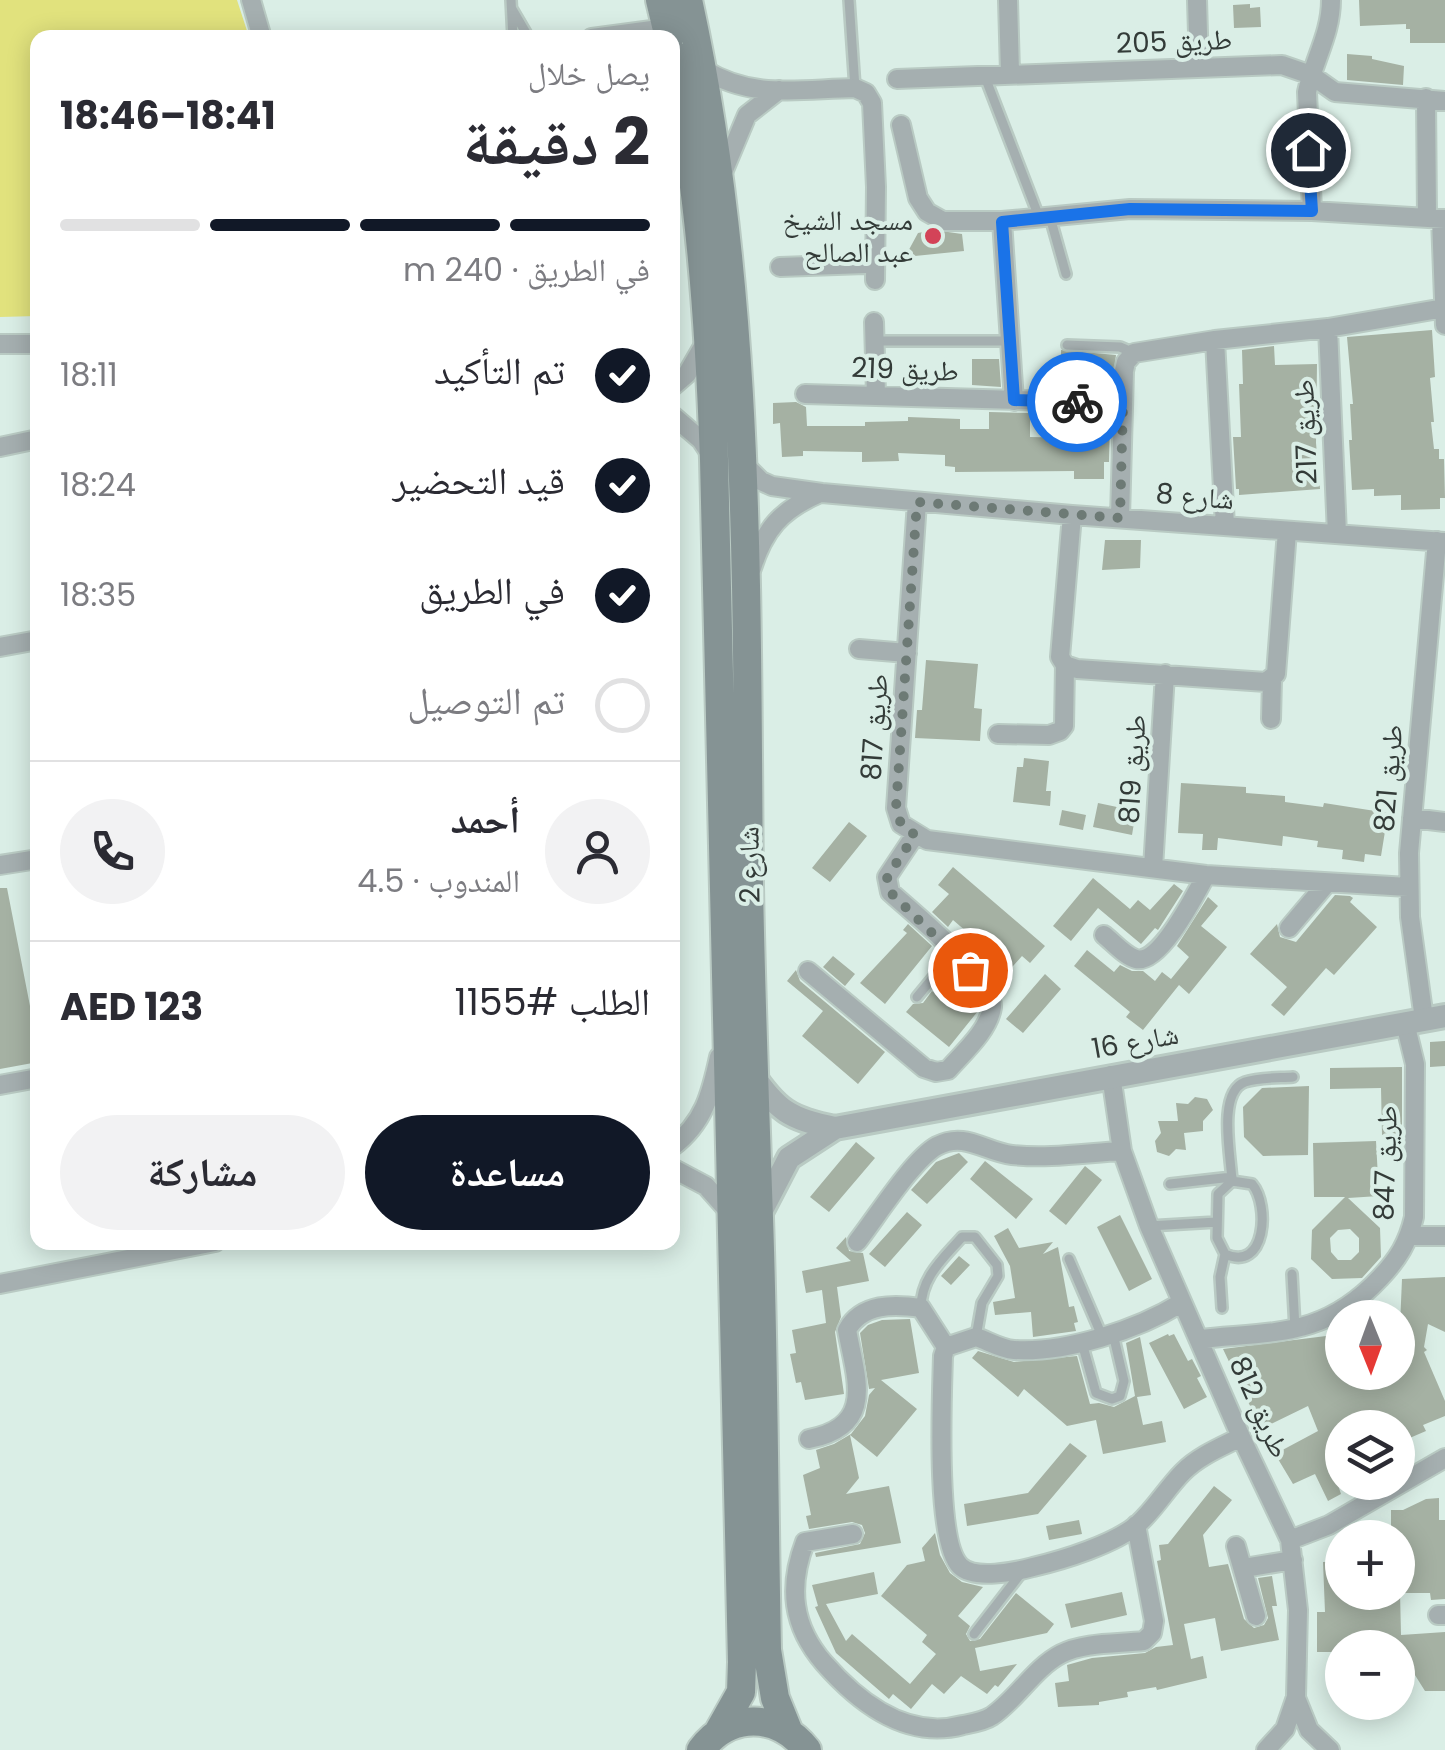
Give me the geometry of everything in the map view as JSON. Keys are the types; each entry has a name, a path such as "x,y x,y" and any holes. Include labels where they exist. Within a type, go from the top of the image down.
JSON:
{"main road":[{"name":"شارع 2","path":"660,0 668,30"},
{"name":"شارع 2","path":"688,0 720,179 734,309 727,460 726,1027 742,1662 740,1692 705,1745"},
{"name":"شارع 2","path":"680,95 693,167 710,329 746,588 752,1072 759,1218 767,1650 775,1698 797,1740"},
{"path":"705,1745 753,1720 771,1723 797,1740"}],"street":[{"path":"251,0 260,30"},
{"path":"1008,0 1010,74"},
{"path":"1197,0 1198,67"},
{"path":"1312,211 1306,120 1311,74 1327,37 1331,0"},
{"name":"طريق 205","path":"897,79 1282,66 1311,74 1335,92 1436,99"},
{"path":"703,69 740,88 860,91 872,103 874,280"},
{"path":"720,179 747,115 780,90"},
{"path":"1436,99 1445,326"},
{"path":"901,125 918,198 926,212 943,221 1002,222 1130,209 1312,211 1438,218"},
{"path":"1002,222 1014,400"},
{"path":"780,267 865,264 874,260"},
{"path":"1120,518 1123,403 1130,358 1214,340 1328,328 1444,308"},
{"name":"طريق 217","path":"1328,328 1337,534"},
{"path":"680,380 701,353 710,329"},
{"path":"875,332 876,395"},
{"path":"1214,340 1224,526"},
{"path":"0,344 30,344"},
{"name":"طريق 219","path":"805,394 1123,403"},
{"name":"شارع 8","path":"680,422 727,460 772,486 1072,515 1441,541"},
{"path":"0,446 30,440"},
{"path":"746,588 760,545 774,522 787,509 822,492"},
{"name":"طريق 817","path":"915,835 901,824 896,808 917,502"},
{"path":"998,734 1049,735 1064,726 1065,665 1060,649 1072,515"},
{"path":"1271,719 1287,531"},
{"name":"طريق 821","path":"1425,1020 1408,888 1441,541"},
{"path":"0,646 30,641"},
{"path":"859,649 906,652"},
{"path":"1065,665 1266,682 1272,679"},
{"name":"طريق 819","path":"1152,868 1166,674"},
{"path":"1412,818 1445,822"},
{"path":"808,971 924,1068 948,1070 982,1030 993,1002 986,988 886,884 915,835 927,840 1206,874 1408,888"},
{"path":"0,866 30,860"},
{"path":"1104,935 1134,959 1152,955 1183,916 1206,874"},
{"path":"1289,928 1328,882"},
{"name":"شارع 16","path":"759,1218 789,1158 836,1128 1425,1020"},
{"name":"طريق 847","path":"1199,1339 1294,1328 1332,1318 1360,1300 1396,1260 1410,1236 1414,1218 1413,1043 1425,1020"},
{"path":"680,1141 703,1115 726,1027"},
{"name":"شارع 16","path":"752,1072 784,1112 806,1122 836,1128"},
{"name":"طريق 812","path":"1111,1075 1122,1151 1149,1226 1290,1540 1298,1610 1296,1697 1284,1729 1266,1750"},
{"path":"0,1085 30,1079"},
{"path":"857,1242 922,1157 939,1145 960,1139 1010,1155 1033,1156 1122,1151"},
{"path":"680,1172 706,1186 730,1214"},
{"path":"1410,1236 1445,1236"},
{"path":"0,1284 174,1250"},
{"path":"946,1347 976,1336 1010,1350 1082,1341 1158,1317 1181,1303"},
{"path":"809,1439 832,1435 857,1407 860,1396 847,1330 865,1310 898,1305 921,1308 946,1347"},
{"path":"946,1347 940,1472 953,1555 960,1567 973,1573 1024,1570 1070,1558 1136,1525 1184,1470 1202,1456 1241,1438"},
{"path":"1290,1540 1329,1525 1445,1458"},
{"path":"853,1534 805,1542 792,1596 808,1645 844,1686 880,1714 912,1726 953,1728 990,1718 1056,1657 1072,1649 1144,1641 1152,1633 1154,1621 1136,1525"},
{"path":"1236,1546 1256,1616"},
{"path":"1244,1568 1293,1560"},
{"name":"طريق 812","path":"1296,1697 1309,1730 1330,1750"}],"lane":[{"path":"850,0 860,91"},
{"path":"511,3 513,30"},
{"path":"511,3 525,30"},
{"path":"984,75 1066,274"},
{"path":"875,332 1009,342"},
{"path":"1068,345 1120,347 1130,358"},
{"path":"917,997 954,951"},
{"path":"1275,1046 1280,1078"},
{"path":"1170,1184 1232,1179 1246,1181 1257,1189 1257,1249 1236,1258 1225,1254 1218,1244 1218,1194 1232,1179 1230,1094 1244,1083 1293,1077"},
{"path":"1149,1226 1217,1222"},
{"path":"921,1308 929,1274 962,1236 975,1237 996,1266 998,1276 982,1303 976,1336"},
{"path":"1222,1308 1220,1268 1225,1254"},
{"path":"1069,1259 1108,1335 1124,1380 1120,1396 1102,1398 1092,1386 1082,1341"},
{"path":"1292,1274 1294,1328"},
{"path":"974,1634 1024,1570"}],"shaded area":[{"path":"0,0 237,0 247,30 30,30 30,316 0,317"}],"building":[{"path":"1359,0 1445,0 1445,43 1410,43 1406,24 1360,26"},
{"path":"1250,4 1250,8 1260,7 1261,27 1234,28 1233,5"},
{"path":"1347,54 1372,56 1404,66 1403,85 1347,80"},
{"path":"934,230 962,234 964,251 905,257 918,233"},
{"path":"1432,330 1435,377 1430,378 1431,422 1434,449 1439,449 1439,459 1444,459 1445,498 1440,498 1440,509 1401,510 1401,495 1374,496 1374,489 1352,490 1349,440 1353,404 1347,337"},
{"path":"1274,346 1275,365 1317,364 1320,489 1239,495 1233,437 1241,437 1242,350"},
{"path":"1061,350 1116,355 1111,390 1061,389"},
{"path":"972,359 999,359 1001,387 972,385"},
{"path":"796,402 806,407 807,426 865,426 865,422 908,421 908,417 960,419 960,429 989,429 989,412 1030,413 1030,437 1076,438 1076,414 1110,415 1109,462 1104,462 1104,479 1074,479 1074,471 955,472 955,467 945,466 945,455 898,453 899,461 862,462 862,452 803,451 803,456 782,457 780,423 773,424 773,403"},
{"path":"1105,540 1141,540 1140,568 1102,570"},
{"path":"926,660 978,664 974,708 982,709 980,741 915,738 917,710 922,710"},
{"path":"1024,758 1049,761 1046,791 1051,791 1050,806 1013,802 1017,767 1023,767"},
{"path":"1181,783 1246,787 1246,793 1285,796 1285,802 1323,807 1324,803 1388,813 1381,856 1365,854 1364,862 1342,859 1343,850 1317,847 1318,841 1283,836 1282,846 1218,838 1217,850 1202,850 1203,834 1178,833"},
{"path":"1098,803 1136,811 1132,835 1093,827"},
{"path":"1062,810 1086,815 1083,830 1059,825"},
{"path":"849,822 867,836 830,882 812,868"},
{"path":"953,867 1045,946 1030,963 1022,956 1003,977 968,945 974,938 953,920 948,927 932,912 949,894 938,885"},
{"path":"1093,878 1130,909 1138,900 1150,910 1174,884 1183,891 1158,930 1155,928 1141,944 1098,908 1071,941 1053,926"},
{"path":"0,888 7,888 30,1006 30,1063 0,1069"},
{"path":"1335,895 1353,898 1350,902 1377,927 1334,975 1326,968 1284,1016 1271,1005 1287,987 1250,954 1277,924 1280,937 1296,942"},
{"path":"1208,897 1218,906 1201,926 1227,947 1189,994 1179,985 1143,1030 1126,1017 1130,1012 1074,966 1087,950 1114,972 1120,965 1143,971 1155,981 1162,972 1171,979 1189,957 1177,946"},
{"path":"908,924 932,946 885,1004 860,983 907,933 903,930"},
{"path":"833,956 855,974 845,986 823,967"},
{"path":"796,970 800,981 885,1052 858,1084 802,1036 823,1011 787,981"},
{"path":"1045,974 1061,989 1023,1033 1006,1019"},
{"path":"968,987 977,999 978,1011 949,1047 906,1012 913,1004 923,1003 932,991 952,1007"},
{"path":"1445,1041 1445,1066 1430,1067 1430,1042"},
{"path":"1402,1067 1402,1134 1382,1135 1381,1088 1330,1089 1330,1068"},
{"path":"1309,1086 1308,1155 1263,1156 1244,1137 1243,1107 1262,1088"},
{"path":"1195,1097 1207,1099 1213,1110 1203,1121 1203,1131 1184,1133 1186,1150 1176,1149 1169,1156 1157,1152 1155,1141 1161,1133 1158,1121 1178,1121 1176,1103 1188,1104"},
{"path":"1376,1141 1379,1196 1348,1198 1380,1228 1381,1257 1362,1278 1332,1279 1311,1259 1312,1230 1345,1197 1314,1197 1313,1143","holes":["1350,1229 1359,1238 1359,1252 1351,1260 1338,1260 1331,1252 1330,1238 1338,1230"]},
{"path":"856,1142 875,1158 829,1212 810,1197"},
{"path":"959,1153 968,1162 927,1204 911,1190 936,1162"},
{"path":"985,1161 1033,1199 1016,1219 970,1179"},
{"path":"1085,1166 1102,1180 1066,1225 1049,1211"},
{"path":"907,1212 922,1225 885,1267 869,1254"},
{"path":"1120,1215 1152,1279 1129,1291 1097,1227"},
{"path":"1008,1228 1019,1248 1053,1242 1043,1254 1058,1247 1069,1307 1074,1306 1078,1322 1074,1323 1076,1331 1033,1337 1031,1312 995,1315 993,1302 1015,1298 1010,1266 994,1236"},
{"path":"846,1237 849,1251 863,1253 869,1281 837,1287 841,1317 835,1332 844,1394 805,1400 801,1382 796,1383 790,1354 796,1353 792,1330 826,1323 822,1290 806,1293 802,1271 851,1261 836,1248"},
{"path":"959,1256 970,1265 951,1285 941,1276"},
{"path":"1445,1277 1445,1332 1428,1324 1424,1352 1445,1401 1445,1416 1423,1425 1426,1431 1415,1436 1415,1410 1325,1410 1325,1495 1315,1474 1293,1484 1275,1454 1318,1431 1308,1406 1261,1429 1223,1349 1325,1336 1325,1390 1415,1390 1415,1300 1401,1300 1402,1279"},
{"path":"910,1319 919,1373 881,1380 917,1409 877,1457 850,1435 859,1478 846,1494 889,1486 901,1543 816,1557 815,1553 860,1544 865,1533 862,1525 852,1522 809,1529 806,1516 811,1515 803,1475 820,1468 816,1450 851,1434 865,1416 869,1395 875,1388 869,1389 860,1333 882,1320"},
{"path":"1174,1334 1188,1361 1192,1359 1207,1397 1184,1409 1149,1343"},
{"path":"1140,1337 1151,1395 1137,1397 1143,1425 1162,1421 1166,1442 1103,1454 1096,1420 1067,1426 1024,1389 1018,1397 972,1358 978,1351 1014,1362 1077,1356 1090,1404 1114,1407 1135,1396 1126,1343"},
{"path":"1070,1443 1087,1456 1038,1514 967,1526 964,1504 1028,1493"},
{"path":"1214,1486 1232,1500 1203,1535 1209,1567 1228,1564 1244,1619 1254,1628 1264,1625 1268,1618 1258,1578 1272,1576 1277,1606 1272,1606 1279,1640 1221,1651 1215,1618 1184,1624 1191,1659 1203,1656 1207,1678 1157,1690 1156,1687 1127,1692 1128,1697 1099,1705 1058,1707 1055,1683 1069,1681 1067,1665 1173,1645 1157,1561 1161,1560 1159,1545 1168,1544"},
{"path":"1439,1498 1439,1520 1445,1520 1445,1599 1431,1600 1430,1593 1415,1593 1415,1520 1391,1520 1391,1510 1403,1510 1426,1499"},
{"path":"1079,1520 1082,1534 1049,1540 1046,1526"},
{"path":"935,1533 940,1555 950,1573 962,1582 983,1587 958,1616 970,1626 966,1634 970,1641 980,1639 1016,1593 1054,1624 1047,1633 975,1648 980,1671 1017,1664 987,1694 961,1676 944,1694 932,1684 911,1709 893,1694 889,1699 836,1653 815,1607 818,1606 812,1585 874,1572 878,1594 826,1604 846,1641 852,1634 910,1684 936,1654 922,1642 927,1635 881,1596 907,1565 925,1561 922,1548"},
{"path":"1323,1562 1325,1610 1400,1610 1401,1630 1325,1630 1325,1652 1317,1652 1317,1612 1325,1612"},
{"path":"1122,1592 1127,1615 1071,1628 1065,1604"},
{"path":"1445,1632 1445,1691 1425,1691 1415,1675 1415,1634"}],"way so far":[{"path":"970,970 886,884 915,835 901,824 896,808 917,502 1120,518 1123,403 1077,402"}],"place":[{"name":"مسجد الشيخ عبد الصالح","path":"933,236"}],"route":[{"path":"1077,402 1014,400 1002,222 1130,209 1312,211 1308,150"}]}
